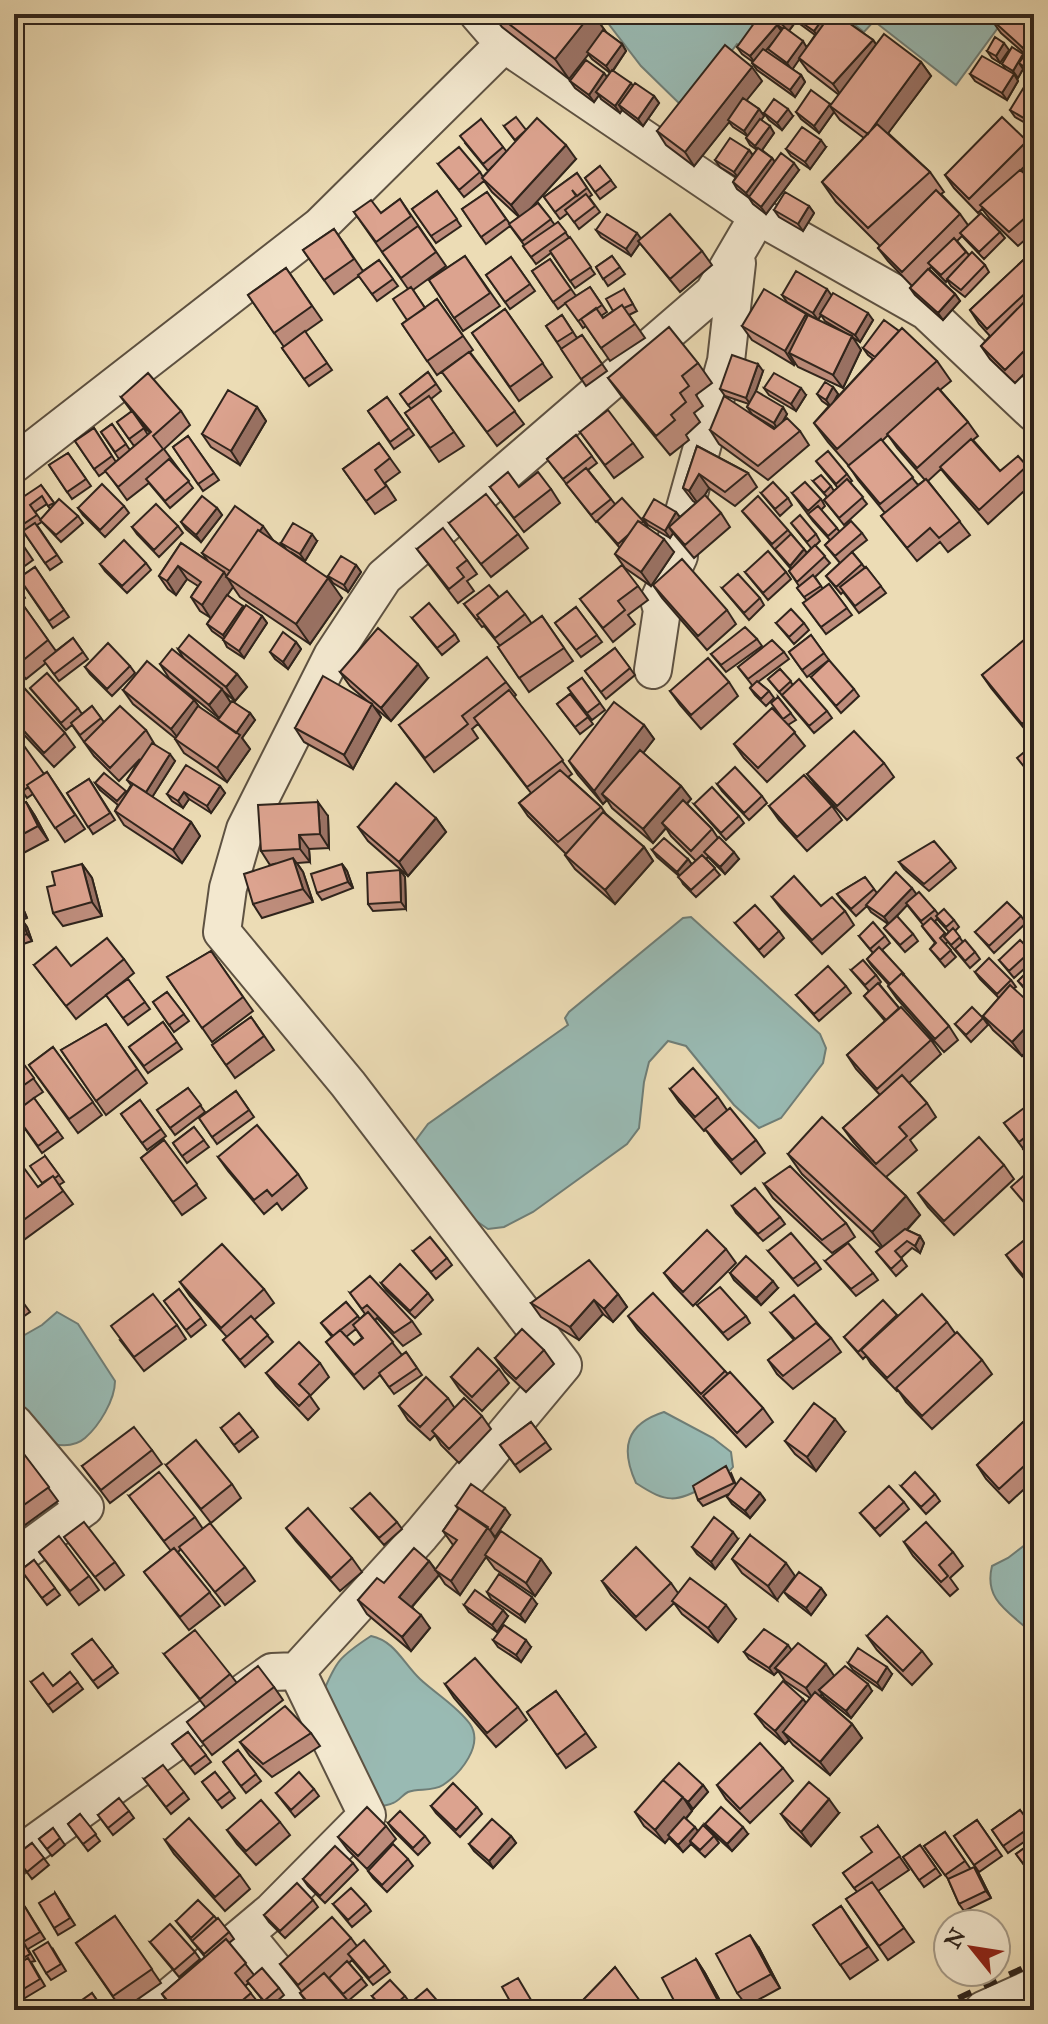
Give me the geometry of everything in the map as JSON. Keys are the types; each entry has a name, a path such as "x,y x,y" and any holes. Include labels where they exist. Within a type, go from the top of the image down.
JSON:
{"street":[{"path":"478,14 504,44 758,216 926,311 1027,392"},
{"path":"14,464 320,226 504,44"},
{"path":"14,1858 272,1672 297,1671 421,1535 563,1365 348,1084 222,932 228,888 245,829 332,656 384,577 713,293 758,216"},
{"path":"653,670 662,610 659,600 679,556 675,544 726,361 738,250"},
{"path":"14,1423 85,1507 14,1559"},
{"path":"154,2010 272,1911 367,1815 297,1671"},
{"path":"245,1934 307,2010"},
{"path":"983,2010 1034,1987"}],"water":[{"path":"601,14 768,14 743,48 737,44 686,110 641,66"},
{"path":"841,14 1008,14 956,85 874,21 864,32"},
{"path":"691,917 820,1034 826,1048 823,1063 781,1118 759,1128 734,1105 686,1046 668,1041 649,1062 639,1128 627,1144 533,1212 504,1227 488,1229 450,1203 417,1149 416,1140 428,1124 568,1025 565,1018 569,1012 683,918"},
{"path":"57,1312 78,1324 115,1381 109,1404 96,1427 81,1441 65,1445 53,1444 14,1400 14,1341"},
{"path":"664,1412 713,1438 731,1452 733,1467 715,1482 679,1498 656,1495 636,1483 628,1459 630,1439 641,1423"},
{"path":"1034,1538 1034,1635 1001,1606 990,1578 992,1566"},
{"path":"371,1636 393,1648 420,1679 459,1711 474,1732 468,1758 443,1785 408,1792 395,1802 382,1806 355,1747 341,1733 322,1695 340,1661"}],"building":[{"path":"496,14 591,14 555,59"},
{"path":"767,14 791,14 783,25"},
{"path":"798,14 826,14 814,31 795,18"},
{"path":"831,14 836,14 873,40 833,84 799,58"},
{"path":"996,14 1029,14 1034,19 1034,36 1023,48 991,19"},
{"path":"760,15 777,25 750,56 737,47"},
{"path":"784,27 803,41 787,63 768,49"},
{"path":"603,30 622,44 606,66 587,52"},
{"path":"884,34 921,62 868,134 830,106"},
{"path":"995,37 1004,43 996,56 987,51"},
{"path":"1034,42 1034,74 1019,63"},
{"path":"725,45 752,67 685,152 657,131"},
{"path":"1012,47 1023,54 1013,71 1002,64"},
{"path":"763,49 801,75 790,90 752,63"},
{"path":"982,56 1014,74 1002,93 970,74"},
{"path":"586,60 604,73 589,95 570,81"},
{"path":"612,70 631,83 615,106 596,92"},
{"path":"635,83 654,96 638,119 619,105"},
{"path":"1024,87 1034,93 1034,124 1010,110"},
{"path":"811,90 830,104 814,126 796,112"},
{"path":"743,98 759,109 744,131 728,120"},
{"path":"774,99 788,109 777,123 764,113"},
{"path":"516,117 526,130 515,140 504,126"},
{"path":"1002,117 1027,141 969,199 945,175"},
{"path":"537,118 566,145 511,205 482,178"},
{"path":"481,119 503,147 483,164 460,136"},
{"path":"760,119 770,126 755,146 746,138"},
{"path":"877,124 930,172 868,228 822,182"},
{"path":"802,127 821,140 805,162 786,149"},
{"path":"730,138 749,150 734,172 715,160"},
{"path":"459,147 480,172 459,190 438,164"},
{"path":"758,148 772,158 746,193 733,182"},
{"path":"781,153 794,163 761,207 749,197"},
{"path":"600,166 611,180 595,192 585,178"},
{"path":"1020,170 1034,181 1034,210 1009,232 980,205"},
{"path":"577,173 587,188 577,196 572,190 576,196 555,212 544,197"},
{"path":"936,190 960,214 902,272 878,248"},
{"path":"437,191 457,219 431,236 412,209"},
{"path":"487,192 506,219 481,237 462,209"},
{"path":"785,192 809,206 798,224 774,210"},
{"path":"586,194 595,206 574,222 565,210"},
{"path":"400,199 411,216 376,242 354,212 371,200 381,213"},
{"path":"538,203 551,219 522,241 509,224"},
{"path":"981,213 1000,232 979,252 960,233"},
{"path":"607,214 637,233 626,249 596,230"},
{"path":"670,214 702,251 670,279 638,241"},
{"path":"558,222 566,232 531,257 523,246"},
{"path":"418,226 436,252 401,278 382,252"},
{"path":"334,229 354,259 324,280 303,250"},
{"path":"570,237 591,267 570,281 550,251"},
{"path":"954,238 966,252 941,275 928,263"},
{"path":"1034,250 1034,285 987,329 970,310"},
{"path":"972,252 985,265 961,290 947,279"},
{"path":"465,256 490,293 454,318 429,280"},
{"path":"612,256 620,267 603,279 596,267"},
{"path":"511,257 530,284 505,302 486,275"},
{"path":"550,259 571,289 553,302 532,271"},
{"path":"379,260 393,279 372,294 358,275"},
{"path":"286,268 312,306 274,333 248,295"},
{"path":"928,269 955,294 938,313 910,288"},
{"path":"796,271 827,289 813,313 782,295"},
{"path":"411,287 425,308 407,320 393,299"},
{"path":"590,287 602,305 578,321 565,303"},
{"path":"624,289 633,304 624,308 622,305 613,311 606,299"},
{"path":"764,289 806,314 785,351 742,326"},
{"path":"1034,292 1034,341 1005,370 981,346"},
{"path":"833,293 868,313 855,335 820,314"},
{"path":"437,299 463,336 427,361 402,324"},
{"path":"622,305 635,324 601,348 581,319 596,308 603,318"},
{"path":"505,309 543,363 510,387 472,333"},
{"path":"562,315 573,332 557,342 546,326"},
{"path":"808,315 852,336 833,375 789,353"},
{"path":"884,320 899,331 875,357 863,348"},
{"path":"669,327 698,363 682,376 689,386 680,393 686,402 671,415 675,420 656,436 608,378"},
{"path":"902,328 937,361 837,449 814,423"},
{"path":"305,331 327,363 304,379 282,348"},
{"path":"582,335 602,364 581,379 561,349"},
{"path":"469,352 515,411 487,432 442,372"},
{"path":"732,355 758,364 746,398 720,389"},
{"path":"428,372 436,384 408,405 400,394"},
{"path":"148,373 181,411 153,436 163,449 118,487 105,471 151,432 121,397"},
{"path":"774,373 801,388 791,404 764,388"},
{"path":"825,382 833,387 826,400 817,394"},
{"path":"938,388 968,422 917,468 887,434"},
{"path":"228,390 257,407 231,451 202,434"},
{"path":"756,391 783,407 774,423 747,407"},
{"path":"429,396 454,432 430,448 405,413"},
{"path":"724,396 774,429 787,418 800,431 758,466 710,430"},
{"path":"387,397 409,428 390,442 368,411"},
{"path":"608,410 633,443 605,465 580,432"},
{"path":"132,411 144,428 129,439 117,422"},
{"path":"112,424 126,444 115,452 101,432"},
{"path":"94,428 112,456 94,469 75,441"},
{"path":"576,435 592,456 563,479 547,459"},
{"path":"188,436 214,473 198,484 173,447"},
{"path":"881,439 913,477 880,504 848,466"},
{"path":"971,439 1000,471 1018,456 1027,466 979,510 940,467"},
{"path":"379,443 390,458 375,470 386,486 366,501 343,469"},
{"path":"697,446 748,473 725,492 699,474 689,491 683,488"},
{"path":"828,451 847,474 836,484 816,461"},
{"path":"68,453 86,479 67,492 49,465"},
{"path":"169,459 189,481 165,501 146,479"},
{"path":"586,468 611,499 591,515 566,484"},
{"path":"508,472 519,487 538,472 551,489 514,518 490,487"},
{"path":"821,475 831,486 824,493 813,481"},
{"path":"847,479 863,497 839,518 824,500"},
{"path":"926,479 960,521 939,538 930,528 907,548 881,516"},
{"path":"773,482 788,498 775,509 761,493"},
{"path":"805,482 821,499 808,511 792,493"},
{"path":"102,484 124,506 100,530 78,508"},
{"path":"41,485 54,503 48,506 42,496 30,505 37,515 22,525 14,513 14,503"},
{"path":"486,494 518,534 481,564 449,523"},
{"path":"705,495 721,513 685,545 669,527"},
{"path":"202,496 217,508 196,535 181,522"},
{"path":"758,496 788,530 772,544 742,511"},
{"path":"622,498 644,522 638,521 618,544 597,521"},
{"path":"59,499 78,516 56,535 40,520"},
{"path":"654,499 676,512 665,531 643,518"},
{"path":"156,504 178,526 154,550 132,527"},
{"path":"235,506 263,526 230,571 202,553"},
{"path":"818,506 837,528 828,536 808,514"},
{"path":"800,515 816,534 807,542 791,523"},
{"path":"638,521 664,539 641,572 615,554"},
{"path":"851,521 862,533 835,556 825,545"},
{"path":"35,523 57,555 45,563 23,531"},
{"path":"293,523 312,534 300,554 281,543"},
{"path":"443,528 467,560 457,568 464,577 449,589 417,549"},
{"path":"258,530 328,578 296,624 226,577"},
{"path":"14,532 24,547 14,553"},
{"path":"791,534 804,549 790,566 775,549"},
{"path":"124,540 146,563 122,586 100,564"},
{"path":"181,543 224,572 202,605 191,597 201,582 178,566 167,581 159,576"},
{"path":"815,545 825,556 797,582 789,571"},
{"path":"768,551 786,572 763,593 745,572"},
{"path":"852,552 862,564 836,587 826,576"},
{"path":"341,556 356,565 344,585 328,576"},
{"path":"682,559 727,610 698,636 653,585"},
{"path":"622,565 638,586 618,601 625,610 603,628 580,599"},
{"path":"35,567 64,610 49,621 19,578"},
{"path":"866,567 881,586 855,606 840,587"},
{"path":"738,574 760,598 744,613 722,588"},
{"path":"813,575 821,586 804,597 797,588"},
{"path":"829,584 847,608 821,627 803,603"},
{"path":"489,585 499,597 477,615 477,620 464,604"},
{"path":"507,591 525,614 495,638 477,615"},
{"path":"16,595 48,640 16,666 14,597"},
{"path":"227,595 243,606 223,635 207,624"},
{"path":"429,603 455,634 437,648 412,618"},
{"path":"246,605 262,616 239,651 223,640"},
{"path":"576,607 597,635 576,650 555,623"},
{"path":"791,609 804,623 789,637 776,623"},
{"path":"542,616 564,648 519,678 498,647"},
{"path":"745,627 757,639 721,665 711,654"},
{"path":"378,628 418,664 381,708 340,672"},
{"path":"283,632 296,642 283,662 270,652"},
{"path":"189,635 237,674 226,687 178,649"},
{"path":"811,635 824,653 802,670 789,652"},
{"path":"1030,635 1034,640 1034,714 1022,724 982,675"},
{"path":"73,638 83,652 54,674 44,661"},
{"path":"772,640 784,652 748,679 738,667"},
{"path":"108,643 130,666 107,689 85,667"},
{"path":"615,648 630,668 601,692 585,671"},
{"path":"172,649 222,689 209,705 160,664"},
{"path":"487,657 506,682 462,716 468,724 425,758 399,725"},
{"path":"708,658 729,682 691,715 670,691"},
{"path":"829,660 854,689 836,706 811,677"},
{"path":"147,661 194,700 171,729 123,690"},
{"path":"780,669 791,681 779,692 768,679"},
{"path":"47,673 78,708 61,723 30,688"},
{"path":"323,676 372,704 344,755 295,728"},
{"path":"582,678 600,703 587,713 568,688"},
{"path":"799,679 827,711 809,726 782,695"},
{"path":"17,680 65,733 44,753 14,720 14,683"},
{"path":"757,681 769,691 761,699 750,688"},
{"path":"509,690 563,760 527,787 474,718"},
{"path":"570,694 588,717 575,727 557,704"},
{"path":"778,697 791,713 783,719 771,703"},
{"path":"232,701 250,713 236,733 218,720"},
{"path":"614,702 644,725 594,791 569,761"},
{"path":"92,706 101,718 80,735 71,723"},
{"path":"120,706 146,730 110,768 84,742"},
{"path":"198,706 240,735 217,768 175,739"},
{"path":"772,708 795,732 758,768 734,744"},
{"path":"854,731 884,763 837,806 807,774"},
{"path":"22,743 44,774 23,791 14,779 14,749"},
{"path":"152,743 170,754 146,792 127,780"},
{"path":"1034,744 1034,779 1017,758"},
{"path":"640,750 681,786 643,829 602,794"},
{"path":"186,765 220,786 207,806 184,792 178,801 167,794"},
{"path":"735,767 762,796 744,813 717,784"},
{"path":"560,770 601,807 558,842 519,803"},
{"path":"47,772 75,815 55,828 27,785"},
{"path":"104,773 126,791 117,801 95,783"},
{"path":"804,775 832,806 797,837 769,806"},
{"path":"89,779 110,813 88,827 67,793"},
{"path":"396,783 436,818 399,862 358,827"},
{"path":"133,784 191,822 173,850 115,811"},
{"path":"712,787 739,816 721,833 694,804"},
{"path":"683,800 712,829 691,851 662,823"},
{"path":"26,802 38,826 14,839 14,808"},
{"path":"318,802 320,834 299,835 300,849 261,851 258,805"},
{"path":"603,812 644,847 605,890 565,855"},
{"path":"719,837 734,852 720,867 704,852"},
{"path":"664,838 688,859 677,872 652,850"},
{"path":"934,841 951,861 924,884 899,862"},
{"path":"702,855 715,868 691,890 678,877"},
{"path":"293,858 303,889 253,904 244,874"},
{"path":"82,864 92,902 53,913 47,887 55,885 52,872"},
{"path":"342,864 348,882 317,893 311,874"},
{"path":"400,870 401,902 368,904 367,873"},
{"path":"896,872 912,888 884,917 866,905"},
{"path":"794,876 821,906 832,897 845,911 812,940 772,897"},
{"path":"865,877 874,889 851,909 837,894"},
{"path":"919,892 935,910 921,921 906,903"},
{"path":"1007,902 1021,916 989,946 975,932"},
{"path":"755,905 779,931 759,950 735,923"},
{"path":"944,909 954,920 946,927 936,916"},
{"path":"897,916 913,934 900,945 884,928"},
{"path":"931,918 945,933 940,938 951,950 940,960 930,949 936,943 922,926"},
{"path":"22,920 27,934 14,938 14,923"},
{"path":"873,922 885,936 870,949 859,936"},
{"path":"953,928 960,937 951,945 944,937"},
{"path":"107,938 124,959 66,1006 34,965 56,947 71,966"},
{"path":"965,940 975,952 965,961 955,949"},
{"path":"1020,940 1031,951 1009,971 999,960"},
{"path":"879,947 904,974 890,984 867,959"},
{"path":"211,951 243,997 202,1028 167,977"},
{"path":"989,958 1011,980 997,994 975,972"},
{"path":"863,960 876,975 865,985 851,970"},
{"path":"1034,965 1034,987 1029,992 1018,981"},
{"path":"828,966 846,986 814,1014 796,995"},
{"path":"902,973 949,1026 935,1039 888,986"},
{"path":"128,979 145,1002 123,1018 106,995"},
{"path":"878,983 899,1008 886,1020 864,996"},
{"path":"1010,985 1034,1007 1034,1019 1012,1042 983,1016"},
{"path":"167,992 184,1014 169,1025 153,1002"},
{"path":"901,1007 931,1040 877,1089 847,1055"},
{"path":"972,1007 983,1018 966,1035 955,1024"},
{"path":"251,1017 264,1036 226,1065 212,1045"},
{"path":"163,1022 177,1042 144,1066 129,1047"},
{"path":"106,1024 137,1069 96,1101 61,1050"},
{"path":"53,1047 93,1102 69,1119 29,1065"},
{"path":"14,1051 34,1078 14,1092"},
{"path":"693,1068 718,1097 695,1117 670,1089"},
{"path":"902,1075 927,1103 899,1127 907,1136 876,1164 843,1128"},
{"path":"188,1088 201,1105 170,1128 157,1110"},
{"path":"236,1091 249,1110 212,1137 199,1118"},
{"path":"34,1098 58,1131 38,1146 14,1113"},
{"path":"140,1100 161,1129 142,1143 121,1114"},
{"path":"1028,1105 1034,1112 1034,1130 1019,1142 1004,1123"},
{"path":"730,1108 756,1140 732,1160 705,1129"},
{"path":"822,1117 906,1196 872,1232 788,1154"},
{"path":"257,1125 298,1174 272,1196 267,1190 254,1200 218,1157"},
{"path":"194,1127 204,1140 182,1156 173,1143"},
{"path":"979,1137 1004,1165 944,1221 918,1193"},
{"path":"1034,1139 1034,1162 1023,1149"},
{"path":"164,1140 197,1184 173,1202 141,1158"},
{"path":"45,1156 59,1175 42,1183 30,1166"},
{"path":"21,1164 38,1187 53,1176 63,1191 14,1227 14,1169"},
{"path":"790,1166 846,1223 822,1240 764,1184"},
{"path":"1029,1171 1034,1178 1034,1214 1011,1187"},
{"path":"755,1188 780,1217 758,1234 732,1206"},
{"path":"905,1229 920,1236 915,1246 907,1241 895,1251 902,1259 891,1269 876,1252"},
{"path":"707,1230 726,1249 683,1292 664,1273"},
{"path":"791,1233 816,1262 793,1279 768,1251"},
{"path":"430,1237 447,1258 431,1272 413,1251"},
{"path":"1027,1238 1034,1246 1034,1288 1006,1255"},
{"path":"848,1243 873,1273 851,1289 825,1261"},
{"path":"222,1244 264,1289 221,1328 180,1282"},
{"path":"746,1256 773,1281 756,1298 730,1273"},
{"path":"589,1260 618,1294 604,1309 594,1300 570,1327 531,1303"},
{"path":"400,1264 428,1293 410,1311 381,1283"},
{"path":"370,1276 412,1321 394,1333 367,1305 362,1309 350,1293"},
{"path":"720,1287 746,1316 723,1333 697,1305"},
{"path":"179,1289 201,1318 186,1330 164,1301"},
{"path":"653,1293 725,1371 701,1394 628,1316"},
{"path":"153,1294 177,1325 134,1357 111,1326"},
{"path":"922,1294 947,1322 887,1378 861,1350"},
{"path":"794,1295 819,1325 816,1323 795,1339 771,1313"},
{"path":"883,1300 897,1315 858,1352 844,1337"},
{"path":"346,1302 358,1316 333,1336 321,1323"},
{"path":"368,1312 393,1342 354,1375 326,1342 340,1330 354,1345 363,1338 353,1325"},
{"path":"251,1316 268,1335 240,1360 223,1340"},
{"path":"816,1323 831,1338 783,1376 768,1360"},
{"path":"522,1329 544,1350 516,1379 495,1358"},
{"path":"957,1332 982,1360 922,1416 896,1388"},
{"path":"299,1342 320,1363 299,1384 310,1395 299,1406 266,1373"},
{"path":"478,1348 499,1369 472,1397 451,1377"},
{"path":"406,1352 417,1368 389,1387 379,1373"},
{"path":"730,1372 763,1408 737,1433 703,1396"},
{"path":"426,1377 448,1398 420,1427 399,1406"},
{"path":"464,1398 482,1416 449,1449 432,1431"},
{"path":"814,1403 835,1419 807,1457 785,1441"},
{"path":"1034,1412 1034,1457 999,1489 977,1465"},
{"path":"239,1413 253,1430 234,1445 221,1428"},
{"path":"531,1422 546,1442 515,1465 500,1445"},
{"path":"134,1427 152,1450 101,1490 82,1466"},
{"path":"196,1440 232,1484 201,1509 166,1465"},
{"path":"14,1441 49,1487 14,1512"},
{"path":"726,1466 734,1483 698,1500 693,1486"},
{"path":"159,1472 195,1517 164,1541 129,1496"},
{"path":"915,1472 935,1494 921,1507 901,1486"},
{"path":"741,1478 760,1493 745,1511 727,1497"},
{"path":"471,1484 505,1508 490,1530 456,1506"},
{"path":"889,1486 904,1502 875,1529 860,1513"},
{"path":"370,1493 397,1522 379,1538 352,1509"},
{"path":"308,1508 352,1558 331,1578 286,1528"},
{"path":"459,1508 488,1527 451,1581 435,1570 457,1540 443,1531"},
{"path":"714,1517 733,1532 711,1562 692,1547"},
{"path":"84,1522 115,1562 95,1577 64,1537"},
{"path":"926,1522 953,1552 939,1565 948,1576 941,1582 904,1542"},
{"path":"210,1523 245,1567 215,1592 179,1547"},
{"path":"501,1531 541,1559 526,1583 485,1555"},
{"path":"750,1535 786,1563 768,1586 732,1559"},
{"path":"59,1536 89,1576 70,1591 39,1552"},
{"path":"636,1547 671,1583 636,1617 602,1581"},
{"path":"174,1548 210,1592 180,1617 144,1572"},
{"path":"414,1548 429,1561 399,1597 421,1615 402,1637 358,1600 377,1578 384,1583"},
{"path":"34,1560 55,1588 42,1598 21,1570"},
{"path":"799,1572 821,1588 806,1608 784,1592"},
{"path":"499,1574 532,1597 520,1615 487,1592"},
{"path":"690,1578 726,1605 708,1628 672,1601"},
{"path":"475,1590 503,1610 492,1625 464,1605"},
{"path":"887,1616 922,1651 903,1671 867,1636"},
{"path":"504,1625 526,1640 516,1655 493,1640"},
{"path":"764,1629 788,1645 769,1668 744,1652"},
{"path":"195,1630 230,1674 200,1699 164,1654"},
{"path":"92,1639 113,1666 93,1681 72,1654"},
{"path":"798,1643 826,1664 806,1688 775,1668"},
{"path":"858,1648 887,1667 877,1683 848,1663"},
{"path":"475,1658 518,1707 487,1733 445,1684"},
{"path":"258,1666 274,1687 202,1742 187,1722"},
{"path":"845,1666 868,1684 846,1711 819,1690"},
{"path":"70,1672 78,1682 48,1705 31,1682 43,1673 53,1686"},
{"path":"783,1681 803,1699 775,1731 755,1714"},
{"path":"556,1691 586,1733 557,1755 527,1712"},
{"path":"815,1692 852,1724 820,1762 783,1732"},
{"path":"285,1706 311,1733 263,1764 240,1742"},
{"path":"188,1732 206,1755 190,1767 172,1744"},
{"path":"760,1743 783,1768 740,1809 717,1785"},
{"path":"238,1750 256,1774 241,1786 223,1762"},
{"path":"679,1763 703,1785 688,1802 663,1780"},
{"path":"163,1765 184,1792 166,1807 144,1779"},
{"path":"215,1772 230,1791 217,1801 202,1782"},
{"path":"299,1772 314,1789 291,1810 276,1793"},
{"path":"663,1780 683,1797 655,1830 635,1812"},
{"path":"809,1782 829,1799 801,1832 781,1814"},
{"path":"453,1783 477,1807 456,1830 431,1806"},
{"path":"119,1798 129,1811 108,1828 98,1815"},
{"path":"261,1800 280,1822 246,1851 227,1830"},
{"path":"367,1807 386,1826 358,1856 338,1837"},
{"path":"721,1807 743,1827 727,1844 705,1824"},
{"path":"1020,1810 1032,1826 1003,1846 992,1830"},
{"path":"400,1811 425,1836 413,1848 388,1823"},
{"path":"80,1814 96,1834 83,1844 68,1824"},
{"path":"684,1817 695,1827 678,1845 668,1835"},
{"path":"189,1818 240,1875 215,1897 165,1840"},
{"path":"492,1819 511,1836 489,1861 469,1844"},
{"path":"977,1820 997,1849 974,1865 954,1836"},
{"path":"703,1825 714,1836 700,1850 690,1841"},
{"path":"878,1826 900,1856 854,1888 843,1873 872,1852 861,1837"},
{"path":"53,1828 60,1838 47,1849 39,1839"},
{"path":"945,1832 965,1861 945,1875 924,1846"},
{"path":"1034,1841 1034,1865 1028,1870 1016,1854"},
{"path":"32,1843 44,1858 27,1872 15,1856"},
{"path":"393,1844 408,1859 382,1885 368,1871"},
{"path":"920,1845 936,1868 919,1880 903,1857"},
{"path":"335,1846 353,1863 320,1896 303,1879"},
{"path":"974,1867 986,1891 959,1904 948,1879"},
{"path":"872,1882 904,1928 879,1946 846,1899"},
{"path":"297,1883 313,1900 280,1931 264,1915"},
{"path":"351,1888 366,1904 348,1920 333,1904"},
{"path":"55,1893 70,1918 54,1928 39,1903"},
{"path":"198,1900 214,1916 191,1938 176,1921"},
{"path":"841,1906 868,1947 840,1965 813,1925"},
{"path":"25,1907 40,1932 23,1942 14,1926 14,1913"},
{"path":"115,1916 152,1969 113,1996 76,1943"},
{"path":"332,1917 351,1938 298,1985 280,1964"},
{"path":"218,1918 229,1932 204,1954 192,1941"},
{"path":"170,1924 195,1952 174,1970 150,1942"},
{"path":"750,1935 771,1974 737,1993 716,1954"},
{"path":"226,1939 246,1963 235,1973 251,1993 231,2010 175,2010 162,1994"},
{"path":"364,1940 385,1965 369,1978 348,1954"},
{"path":"48,1942 61,1964 46,1973 33,1951"},
{"path":"24,1943 30,1954 14,1963 14,1949"},
{"path":"28,1958 40,1979 15,1994 14,1967"},
{"path":"696,1959 717,1999 697,2010 679,2010 662,1978"},
{"path":"347,1961 362,1978 343,1994 329,1978"},
{"path":"615,1967 640,2001 629,2010 593,2010 584,1999"},
{"path":"262,1968 279,1988 264,2001 247,1981"},
{"path":"324,1973 356,2010 314,2010 300,1993"},
{"path":"518,1978 537,2010 515,2010 502,1987"},
{"path":"390,1980 405,1996 389,2010 384,2010 372,1996"},
{"path":"427,1989 442,2006 437,2010 412,2010 408,2005"},
{"path":"92,1993 100,2005 92,2010 74,2010 72,2007"},
{"path":"504,2004 509,2010 495,2008"},
{"path":"586,2004 589,2010 575,2010"}],"railway":[{"path":"933,2010 1034,1963"}]}
